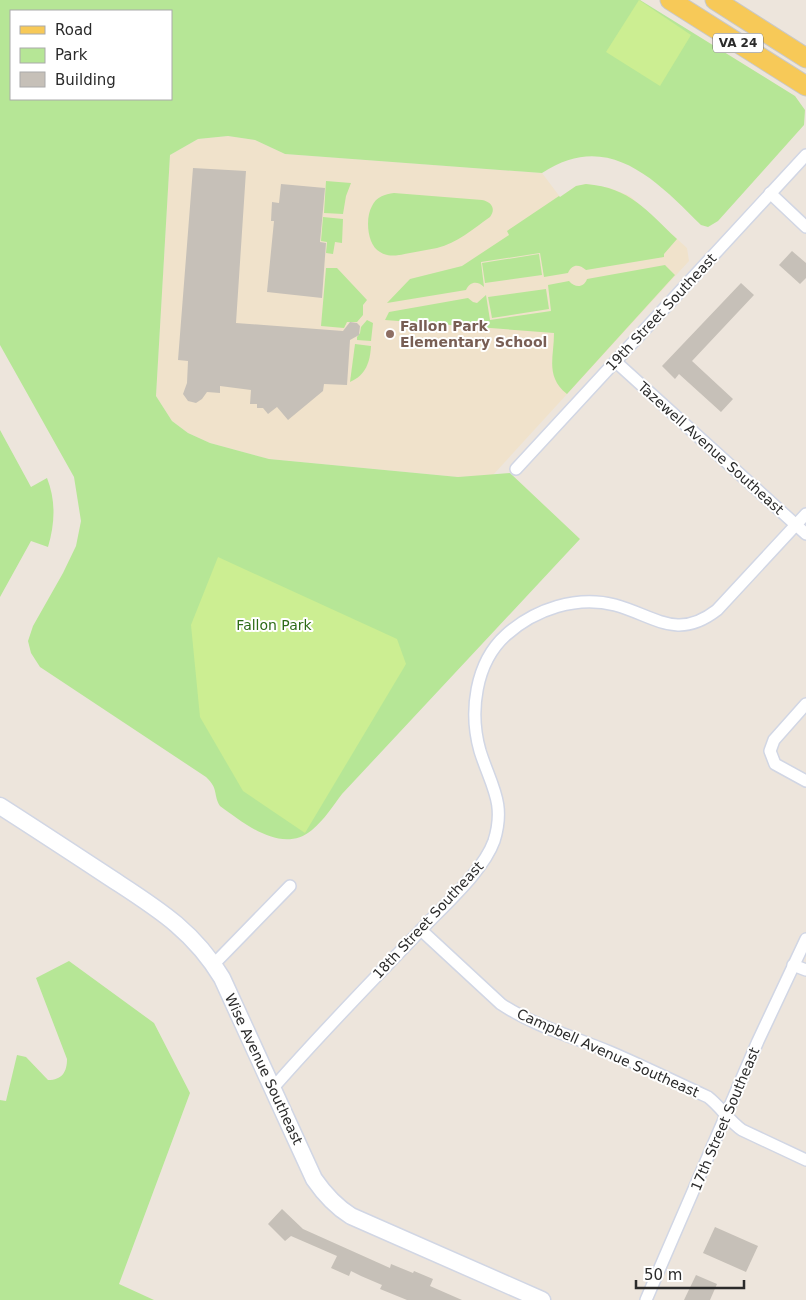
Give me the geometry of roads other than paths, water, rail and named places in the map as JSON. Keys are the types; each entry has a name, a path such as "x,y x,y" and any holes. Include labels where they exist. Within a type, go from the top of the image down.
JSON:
{"main road":[{"name":"VA 24","path":"670,0 806,86"},
{"name":"VA 24","path":"715,0 806,58"}],"street":[{"name":"19th Street Southeast","path":"516,469 806,155"},
{"path":"770,193 806,227"},
{"name":"Tazewell Avenue Southeast","path":"616,362 806,534"},
{"name":"18th Street Southeast","path":"273,1088 299,1058 461,888 486,858 493,844 499,813 497,796 480,750 475,707 477,688 482,670 492,651 505,636 520,623 534,615 548,609 572,603 613,604 659,622 673,625 696,623 717,610 806,514"},
{"path":"806,704 774,740 770,751 775,764 806,781"},
{"name":"Wise Avenue Southeast","path":"0,806 166,915 196,941 214,964 222,978 314,1179 324,1194 336,1206 351,1216 542,1300"},
{"path":"214,964 290,886"},
{"name":"Campbell Avenue Southeast","path":"420,930 501,1004 511,1010 525,1018 610,1052 708,1097 720,1106 734,1124 742,1130 806,1160"},
{"name":"17th Street Southeast","path":"646,1300 726,1113 806,939"},
{"path":"794,965 806,970"}],"place":[{"name":"Fallon Park Elementary School","path":"390,334"}],"park label":[{"name":"Fallon Park","path":"274,625"}]}
